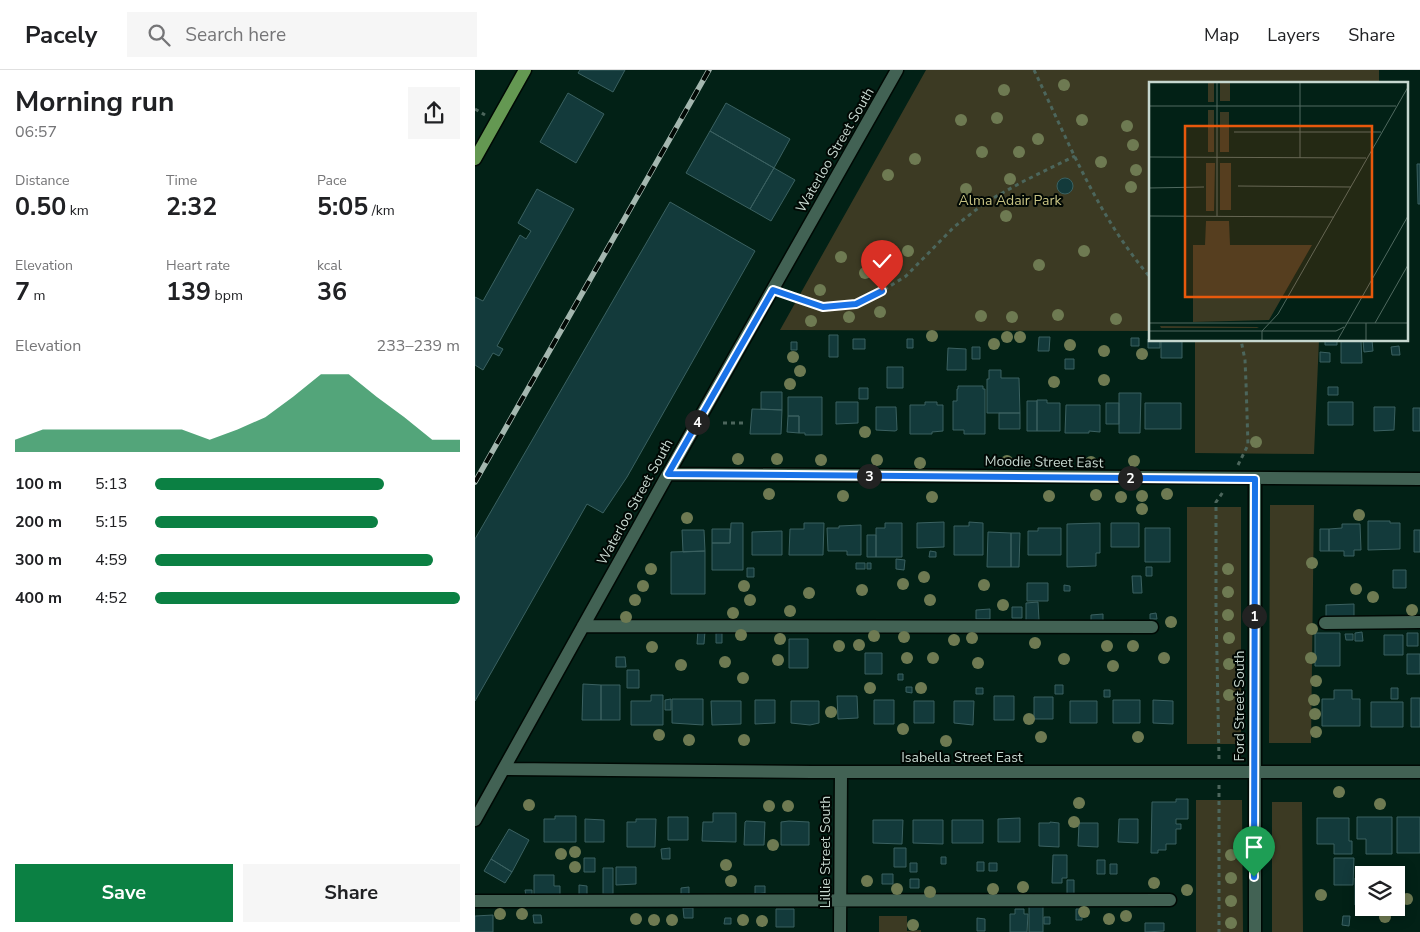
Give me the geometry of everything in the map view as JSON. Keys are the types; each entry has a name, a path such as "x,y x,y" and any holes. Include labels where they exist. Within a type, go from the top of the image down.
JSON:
{"main road":[{"path":"475,159 525,70"}],"street":[{"name":"Waterloo Street South","path":"475,820 897,70"},
{"name":"Moodie Street East","path":"668,474 1420,479"},
{"name":"Ford Street South","path":"1255,479 1255,932"},
{"path":"1325,623 1420,622"},
{"path":"583,626 1152,626"},
{"name":"Isabella Street East","path":"504,769 841,772 1420,772"},
{"name":"Lillie Street South","path":"840,932 841,772"},
{"path":"475,901 840,902 1170,900"}],"path":[{"path":"1034,70 1108,220 1132,256 1149,276"},
{"path":"773,290 823,307 856,304 882,291 905,276 954,227 986,202 1075,156"},
{"path":"1219,932 1217,502 1232,479 1248,445 1245,360 1241,341"},
{"path":"723,423 747,423"}],"green space":[{"name":"Alma Adair Park","path":"926,70 1379,70 1379,82 1149,82 1149,331 780,330"},
{"path":"1195,341 1319,341 1314,454 1195,453"},
{"path":"1270,505 1314,505 1311,743 1269,743"},
{"path":"1187,507 1241,507 1241,744 1187,744"},
{"path":"1196,800 1242,800 1243,932 1196,932"},
{"path":"1272,802 1302,802 1303,932 1272,932"},
{"path":"879,916 907,916 907,931 921,930 921,932 879,932"}],"building":[{"path":"580,70 625,70 613,92 578,73"},
{"path":"568,93 604,114 576,163 540,142"},
{"path":"726,103 790,139 774,168 710,131"},
{"path":"710,131 774,168 750,209 686,173"},
{"path":"1417,164 1420,164 1420,204 1418,204"},
{"path":"774,168 795,180 771,221 750,209"},
{"path":"1065,178 1073,186 1065,194 1057,186"},
{"path":"537,189 574,209 497,346 503,349 499,356 493,353 483,370 475,365 475,297 483,301 520,235 526,239 531,231 518,223"},
{"path":"670,202 755,251 627,477 603,513 587,504 475,701 475,539"},
{"path":"829,335 838,335 838,357 829,357"},
{"path":"1039,337 1050,337 1049,351 1038,351"},
{"path":"1131,338 1139,338 1139,346 1131,346"},
{"path":"853,339 865,339 865,349 853,349"},
{"path":"907,339 913,339 913,348 907,348"},
{"path":"1148,339 1149,341 1160,341 1160,348 1148,348"},
{"path":"1161,341 1182,341 1182,358 1161,358"},
{"path":"1325,341 1337,341 1337,345 1325,345"},
{"path":"1341,341 1361,341 1362,363 1341,363"},
{"path":"1363,341 1372,341 1373,351 1364,352"},
{"path":"791,342 797,342 797,350 791,350"},
{"path":"1399,346 1400,355 1392,355 1391,347"},
{"path":"972,347 980,347 980,359 972,359"},
{"path":"948,348 966,349 966,370 947,370"},
{"path":"1320,352 1330,353 1330,362 1320,362"},
{"path":"1065,359 1074,359 1074,369 1065,369"},
{"path":"887,367 903,367 903,388 887,388"},
{"path":"989,370 1001,370 1001,378 1019,378 1020,413 987,413 987,379 989,379"},
{"path":"958,386 983,386 983,389 985,389 985,434 964,434 964,430 953,430 953,401 957,401"},
{"path":"1328,387 1338,387 1338,395 1328,395"},
{"path":"859,388 868,388 868,399 859,399"},
{"path":"761,392 782,392 782,410 761,409"},
{"path":"1119,393 1141,393 1140,433 1119,433"},
{"path":"788,397 822,397 822,435 799,433 799,416 788,416"},
{"path":"1037,400 1047,400 1047,403 1060,403 1060,431 1037,431"},
{"path":"1027,401 1037,401 1037,431 1027,431"},
{"path":"836,402 858,402 858,423 836,424"},
{"path":"925,402 937,402 937,405 943,405 943,431 932,432 932,434 910,434 910,405 925,405"},
{"path":"1328,402 1353,402 1353,425 1328,425"},
{"path":"1106,403 1119,403 1119,424 1106,424"},
{"path":"1145,403 1181,403 1181,429 1145,429"},
{"path":"1066,405 1100,405 1100,432 1065,433"},
{"path":"876,407 896,407 897,430 876,430"},
{"path":"1374,407 1395,407 1394,430 1374,431"},
{"path":"1413,408 1420,408 1420,431 1413,431"},
{"path":"752,409 782,410 781,434 750,434"},
{"path":"999,413 1020,413 1020,429 999,429"},
{"path":"788,416 799,416 799,433 787,432"},
{"path":"1368,521 1400,523 1400,549 1368,550"},
{"path":"944,522 944,547 917,548 917,523"},
{"path":"969,522 983,523 983,555 954,555 954,526 969,526"},
{"path":"731,523 743,523 743,570 712,570 712,543 730,543"},
{"path":"804,523 824,523 823,555 789,555 790,529 804,529"},
{"path":"885,523 902,523 902,557 876,557 876,528 885,528"},
{"path":"1100,523 1100,553 1096,553 1096,566 1067,567 1067,524"},
{"path":"1111,523 1139,523 1139,547 1111,547"},
{"path":"1342,524 1360,524 1361,550 1354,550 1354,556 1344,556 1344,551 1329,551 1329,529 1342,528"},
{"path":"861,525 861,555 847,555 847,551 828,551 827,528"},
{"path":"1038,528 1061,528 1061,555 1028,555 1028,531 1038,531"},
{"path":"1145,528 1170,528 1170,562 1145,562"},
{"path":"712,529 730,529 730,543 712,543"},
{"path":"1320,529 1329,529 1329,551 1320,551"},
{"path":"682,530 704,530 705,551 683,552"},
{"path":"1414,530 1420,530 1420,552 1414,552"},
{"path":"782,531 782,555 752,555 752,532"},
{"path":"988,532 1011,533 1011,567 987,567"},
{"path":"1011,533 1020,533 1019,567 1011,567"},
{"path":"867,535 876,535 876,557 867,557"},
{"path":"705,551 705,594 671,594 671,552"},
{"path":"930,551 936,552 936,557 929,557"},
{"path":"896,559 905,560 904,570 896,569"},
{"path":"856,563 865,563 865,569 856,569"},
{"path":"867,563 871,563 871,569 867,569"},
{"path":"1146,567 1152,567 1152,576 1146,576"},
{"path":"747,568 754,568 754,577 747,577"},
{"path":"1393,570 1406,570 1406,588 1393,588"},
{"path":"1132,576 1141,576 1142,593 1133,593"},
{"path":"1027,583 1048,583 1048,601 1027,601"},
{"path":"1064,585 1070,586 1070,591 1064,591"},
{"path":"1038,602 1039,620 1026,621 1026,603"},
{"path":"1354,604 1354,620 1326,621 1326,605"},
{"path":"1012,607 1022,607 1022,618 1012,618"},
{"path":"990,609 990,619 976,619 976,610"},
{"path":"1156,613 1157,619 1150,619 1150,614"},
{"path":"1103,614 1103,621 1091,621 1091,615"},
{"path":"698,630 705,631 704,644 697,644"},
{"path":"1362,632 1363,641 1355,641 1355,633"},
{"path":"716,633 722,633 722,643 716,643"},
{"path":"1315,633 1340,633 1340,666 1315,666"},
{"path":"1407,633 1418,633 1418,646 1407,646"},
{"path":"1345,634 1353,634 1353,640 1346,640"},
{"path":"1384,635 1403,635 1403,655 1384,655"},
{"path":"789,639 808,639 808,668 789,668"},
{"path":"865,653 882,653 882,674 865,674"},
{"path":"1407,654 1420,654 1420,674 1407,674"},
{"path":"616,657 625,657 626,667 616,667"},
{"path":"627,670 639,670 639,688 627,688"},
{"path":"898,674 903,674 903,680 898,680"},
{"path":"583,684 601,685 601,720 582,720"},
{"path":"601,685 620,685 620,720 601,720"},
{"path":"1055,685 1063,685 1063,694 1055,694"},
{"path":"906,687 912,687 912,693 906,692"},
{"path":"976,688 983,688 983,694 976,694"},
{"path":"1391,688 1398,688 1398,699 1391,699"},
{"path":"1104,690 1110,690 1110,697 1104,697"},
{"path":"1334,690 1352,690 1352,699 1360,699 1360,726 1322,726 1322,699 1334,699"},
{"path":"651,695 663,695 663,725 631,725 631,701 651,701"},
{"path":"837,696 857,696 858,718 838,719"},
{"path":"994,696 1014,696 1014,720 994,720"},
{"path":"1034,697 1053,697 1053,719 1034,719"},
{"path":"1411,698 1420,698 1420,727 1411,727"},
{"path":"671,699 671,710 665,710 665,700"},
{"path":"672,699 703,699 703,725 672,723"},
{"path":"755,700 775,700 775,723 755,724"},
{"path":"874,700 894,700 894,724 874,724"},
{"path":"1113,700 1140,700 1140,723 1113,723"},
{"path":"1153,700 1173,701 1173,724 1153,723"},
{"path":"711,701 741,701 741,724 712,725"},
{"path":"791,701 819,701 819,723 810,725 791,723"},
{"path":"914,701 934,701 934,723 914,723"},
{"path":"954,701 974,701 973,725 954,723"},
{"path":"1070,701 1097,701 1097,723 1070,723"},
{"path":"1371,702 1403,702 1403,727 1371,727"},
{"path":"1176,799 1188,799 1188,819 1176,819 1176,824 1181,824 1181,829 1176,829 1176,844 1166,844 1166,850 1158,850 1158,853 1151,853 1152,802 1176,802"},
{"path":"713,813 736,813 736,842 702,841 703,822 713,822"},
{"path":"555,816 576,816 576,842 544,842 544,819 555,819"},
{"path":"668,817 688,817 688,840 668,840"},
{"path":"1357,817 1392,817 1392,854 1366,854 1366,839 1357,839"},
{"path":"1397,817 1420,817 1420,853 1397,853"},
{"path":"1020,818 1020,842 998,842 998,819"},
{"path":"1317,818 1349,818 1349,841 1352,841 1352,854 1334,854 1334,844 1317,844"},
{"path":"585,819 604,820 604,842 585,842"},
{"path":"636,819 656,819 655,847 627,847 627,822 636,822"},
{"path":"1119,819 1138,819 1138,843 1118,842"},
{"path":"873,820 903,820 902,844 873,843"},
{"path":"913,820 943,820 943,844 913,843"},
{"path":"952,820 983,820 983,843 952,843"},
{"path":"746,821 765,822 764,845 744,845"},
{"path":"781,822 809,822 809,845 781,845"},
{"path":"1039,823 1059,823 1059,847 1039,846"},
{"path":"1079,823 1098,823 1098,847 1078,846"},
{"path":"509,829 529,840 512,872 491,859"},
{"path":"670,848 670,859 662,859 661,849"},
{"path":"894,848 906,848 906,867 894,867"},
{"path":"1053,855 1067,855 1067,878 1062,878 1062,883 1052,883"},
{"path":"941,857 946,857 946,864 941,864"},
{"path":"584,858 595,858 595,872 584,872"},
{"path":"1334,858 1354,858 1353,885 1334,885"},
{"path":"491,859 512,872 505,883 484,871"},
{"path":"1097,860 1105,860 1105,874 1097,874"},
{"path":"977,862 984,862 984,871 977,871"},
{"path":"910,863 917,863 917,872 910,872"},
{"path":"989,863 997,863 997,871 989,871"},
{"path":"1110,864 1117,864 1117,874 1110,874"},
{"path":"616,867 636,867 636,884 616,885"},
{"path":"603,868 613,868 613,894 603,894"},
{"path":"882,874 893,874 893,884 882,884"},
{"path":"534,875 554,875 554,886 560,886 560,896 534,896"},
{"path":"910,879 919,879 919,888 910,888"},
{"path":"1067,880 1074,880 1074,894 1067,894"},
{"path":"579,885 587,886 587,896 579,896"},
{"path":"755,886 765,886 765,893 755,894"},
{"path":"689,887 689,895 681,896 681,888"},
{"path":"525,890 532,890 532,896 526,896"},
{"path":"1029,906 1043,906 1043,932 1029,932"},
{"path":"683,908 693,908 693,918 684,918"},
{"path":"776,909 794,909 794,927 776,927"},
{"path":"1015,909 1024,909 1024,914 1028,914 1027,932 1010,932 1010,914 1015,914"},
{"path":"1076,909 1082,909 1082,920 1076,920"},
{"path":"493,915 493,932 475,932 475,916"},
{"path":"533,915 541,915 542,923 534,923"},
{"path":"1343,916 1350,916 1349,926 1342,925"},
{"path":"1044,917 1050,917 1050,924 1044,924"},
{"path":"725,918 731,918 731,924 724,924"},
{"path":"977,918 985,919 985,931 977,931"},
{"path":"1145,923 1164,923 1164,931 1145,932"}],"railway":[{"path":"475,482 709,70"}],"route":[{"path":"882,291 856,304 823,307 773,290 668,474 1255,479 1254,877"}]}
